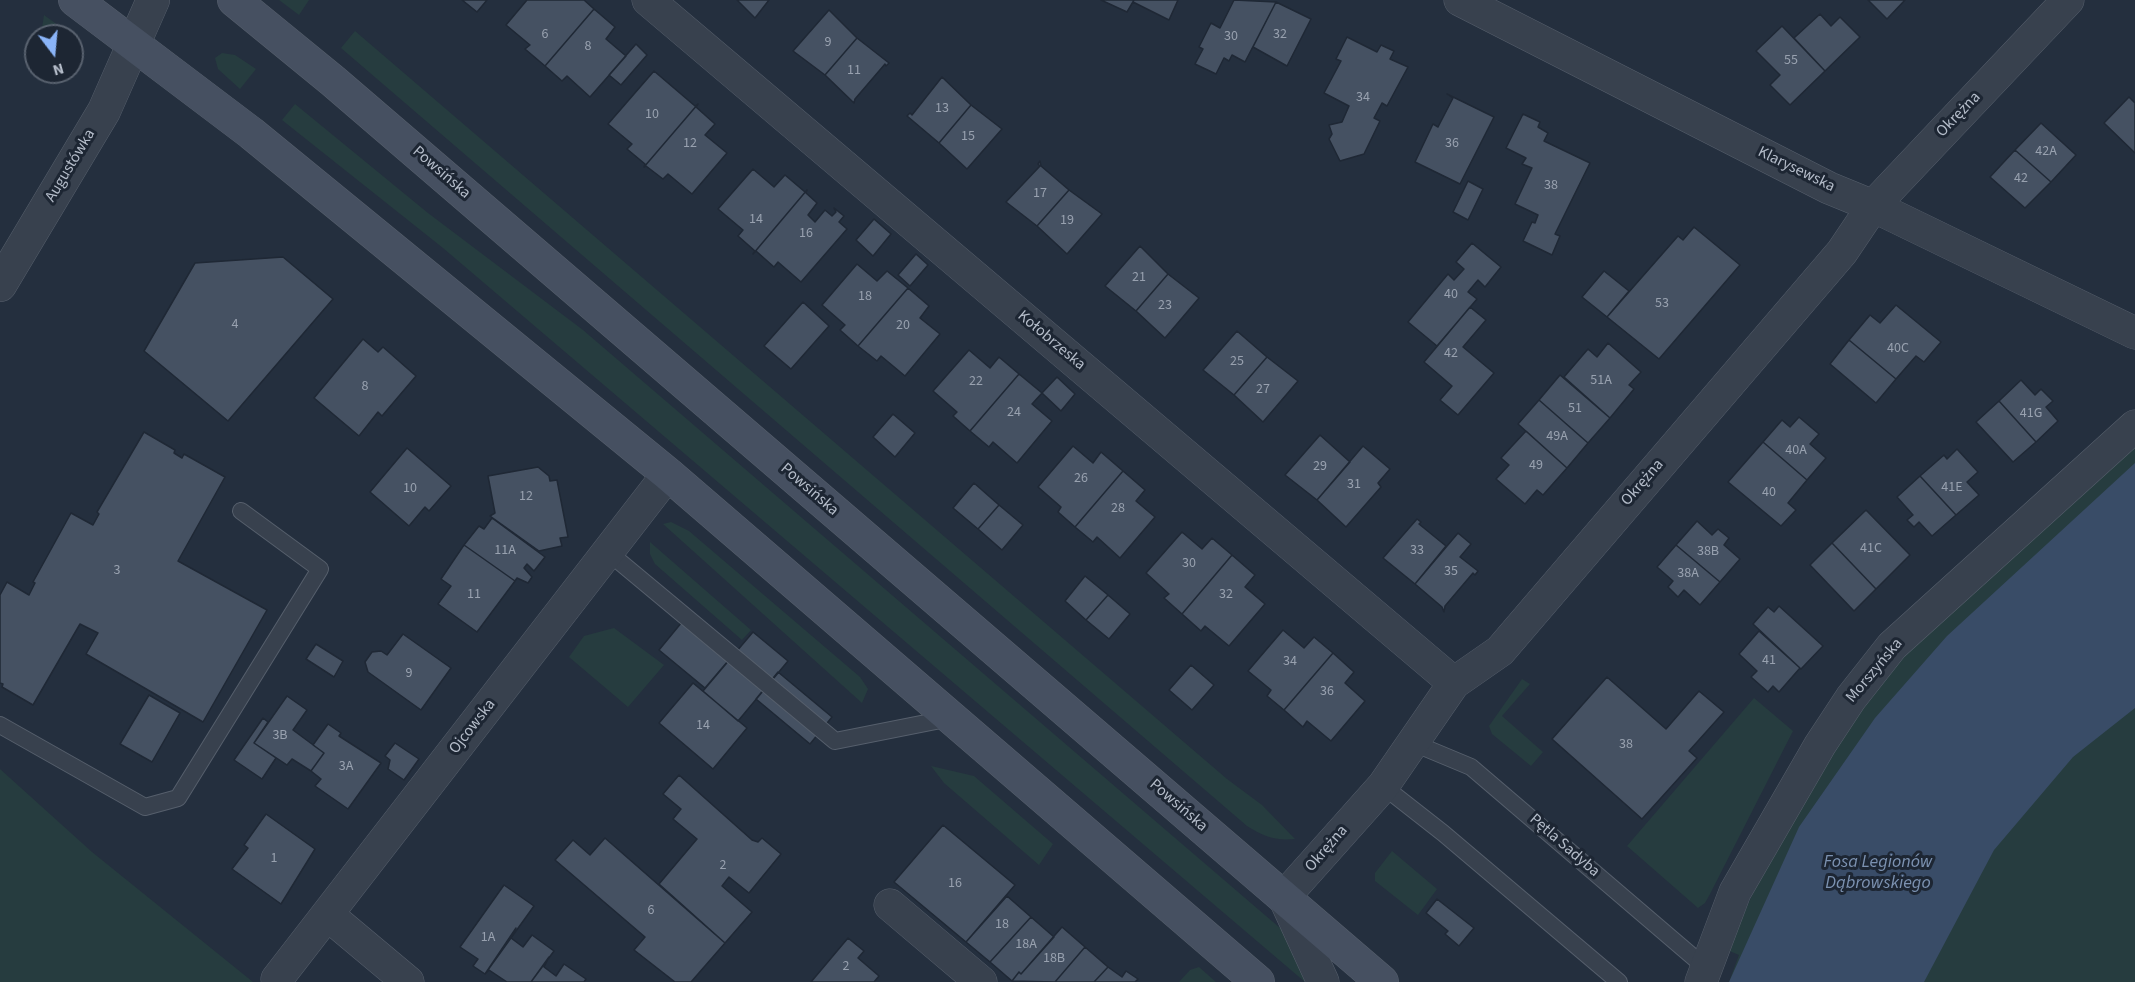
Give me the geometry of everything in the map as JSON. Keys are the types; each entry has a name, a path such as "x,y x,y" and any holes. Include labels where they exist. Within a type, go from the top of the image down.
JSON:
{"main road":[{"path":"75,0 251,133 668,474 1258,982"},
{"name":"Powsińska","path":"234,0 333,81 1382,982"}],"street":[{"name":"Augustówka","path":"0,285 104,111 153,0"},
{"name":"Kołobrzeska","path":"648,0 1454,683"},
{"name":"Klarysewska","path":"1460,0 1829,188 1873,206 2135,333"},
{"name":"Okrężna","path":"1284,897 1383,786 1411,742 1454,683 1500,651 1842,252 1873,206 2068,0"},
{"name":"Morszyńska","path":"1704,975 1736,892 1820,745 1851,698 1892,646 2135,426"},
{"name":"Ojcowska","path":"277,979 668,474"},
{"path":"1284,897 1323,982"},
{"path":"890,905 981,982"},
{"path":"328,915 408,982"}],"lane":[{"path":"0,725 145,807 178,798 320,569 241,511"},
{"path":"608,552 835,741 952,718"},
{"name":"Pętla Sadyba","path":"1411,742 1471,767 1704,975"},
{"path":"1383,786 1443,833 1619,982"}],"green space":[{"path":"279,0 309,0 299,15"},
{"path":"44,15 56,24 43,24"},
{"path":"355,31 1227,779 1262,805 1295,839 1270,837 1247,826 341,48"},
{"path":"222,53 235,55 256,69 240,89 218,69 215,58"},
{"path":"295,104 428,213 583,330 1287,934 1305,982 443,248 282,120"},
{"name":"Fosa Legionów Dąbrowskiego","path":"2135,444 2135,982 1729,982 1739,955 1727,950 1773,850 1871,692 1908,648"},
{"path":"671,522 689,531 860,677 868,689 862,703 663,524"},
{"path":"650,542 751,630 742,640 655,564 650,554"},
{"path":"614,628 664,665 628,707 569,657 584,636"},
{"path":"1522,679 1530,684 1502,716 1543,752 1531,766 1492,734 1489,726"},
{"path":"1754,698 1793,731 1710,894 1705,903 1698,908 1627,846"},
{"path":"931,766 974,776 1053,844 1039,865 944,783"},
{"path":"0,769 92,852 253,982 0,982"},
{"path":"1392,851 1437,889 1418,915 1375,881 1375,873"},
{"path":"1199,967 1216,982 1179,982 1190,970"}],"water":[{"name":"Fosa Legionów Dąbrowskiego","path":"2135,463 2135,708 2073,757 1994,850 1924,982 1729,982 1799,827 1875,718 1947,636"}],"building":[{"path":"462,0 487,0 477,12"},
{"path":"527,0 584,0 594,9 545,66 525,49 530,45 506,25"},
{"path":"737,0 769,0 755,18"},
{"path":"1101,0 1134,0 1127,12"},
{"path":"1134,0 1178,0 1169,20 1133,2"},
{"path":"1234,0 1276,2 1245,62 1232,55 1229,61 1224,58 1216,74 1195,64 1203,49 1199,47 1211,23 1220,28"},
{"path":"1868,0 1905,0 1887,19"},
{"path":"1276,2 1311,19 1287,66 1253,47"},
{"path":"594,9 615,27 606,39 626,56 590,97 567,76 562,81 545,66"},
{"path":"829,10 857,38 825,75 793,51"},
{"path":"1820,14 1831,26 1840,17 1860,37 1825,71 1794,38"},
{"path":"1782,26 1825,71 1790,105 1770,85 1780,75 1756,51"},
{"path":"1347,37 1377,52 1381,45 1394,51 1390,59 1408,67 1387,106 1382,103 1374,118 1380,121 1364,154 1340,161 1329,139 1332,134 1329,125 1342,122 1349,106 1324,93 1341,61 1336,59"},
{"path":"857,38 889,63 886,66 885,64 854,103 825,75"},
{"path":"636,44 647,55 621,85 609,75"},
{"path":"654,71 695,106 698,104 644,167 645,164 627,149 632,144 608,124"},
{"path":"942,77 971,105 939,143 907,116 910,113 912,115"},
{"path":"1447,94 1494,117 1460,184 1415,162 1433,124 1438,127 1453,98"},
{"path":"2129,97 2135,103 2135,153 2104,123"},
{"path":"698,104 696,107 715,124 705,135 727,153 692,194 668,174 663,179 646,166 644,167"},
{"path":"971,105 1002,129 967,169 939,143"},
{"path":"1523,114 1540,122 1538,127 1548,133 1544,141 1590,163 1555,234 1560,236 1552,255 1523,241 1538,215 1515,204 1532,168 1522,164 1526,158 1506,148"},
{"path":"2041,123 2076,155 2051,182 2015,150"},
{"path":"2015,150 2051,182 2025,208 1990,177"},
{"path":"1040,161 1041,166 1069,190 1037,226 1006,202 1040,166 1038,164"},
{"path":"753,169 774,187 785,175 805,192 807,190 753,254 755,251 738,236 743,230 718,209"},
{"path":"1468,181 1483,189 1468,220 1453,212"},
{"path":"807,190 806,193 817,203 808,215 815,222 825,210 832,216 836,212 834,208 844,216 839,222 847,229 801,282 778,262 774,267 756,251 753,254"},
{"path":"1069,190 1102,214 1067,254 1037,226"},
{"path":"874,219 891,234 873,256 856,240"},
{"path":"1694,227 1740,265 1659,359 1607,317 1678,236 1683,240"},
{"path":"1472,243 1501,267 1485,287 1478,280 1468,292 1477,299 1437,346 1408,322 1448,274 1454,280 1464,269 1456,262"},
{"path":"1140,246 1168,274 1136,311 1105,286"},
{"path":"916,254 928,265 910,286 898,275"},
{"path":"283,257 333,299 228,421 144,351 195,263"},
{"path":"857,264 877,281 887,271 908,288 858,346 840,330 845,325 822,305"},
{"path":"1604,271 1629,291 1607,317 1582,297"},
{"path":"1168,274 1199,298 1165,338 1136,311"},
{"path":"908,288 929,306 920,318 940,334 905,376 881,356 877,361 858,346"},
{"path":"803,302 829,326 791,369 764,346"},
{"path":"1896,305 1941,342 1924,362 1916,356 1896,379 1849,340 1870,315 1880,323"},
{"path":"1470,307 1486,320 1463,347 1494,373 1458,415 1440,400 1452,386 1424,362"},
{"path":"1237,331 1267,357 1234,395 1203,370"},
{"path":"363,339 378,352 383,347 416,376 382,416 378,412 359,436 314,398"},
{"path":"1849,340 1896,379 1876,403 1830,364"},
{"path":"1608,343 1641,372 1629,385 1634,389 1610,418 1564,377 1588,349 1597,357"},
{"path":"969,350 990,368 999,357 1019,374 970,431 953,416 957,412 933,391"},
{"path":"1267,357 1298,381 1263,422 1234,395"},
{"path":"1019,374 1042,393 1032,404 1052,421 1017,463 993,442 989,447 970,431"},
{"path":"1560,375 1610,418 1588,443 1539,400"},
{"path":"1057,377 1075,394 1061,411 1042,393"},
{"path":"2021,380 2035,395 2041,389 2053,401 2046,407 2058,421 2036,442 1999,401"},
{"path":"1539,400 1588,443 1567,468 1518,424"},
{"path":"1999,401 2036,442 2013,462 1976,422"},
{"path":"893,414 915,433 895,457 873,437"},
{"path":"1799,417 1819,434 1810,444 1826,458 1807,480 1763,442 1782,420 1790,427"},
{"path":"1526,431 1567,468 1543,495 1537,490 1525,504 1496,479 1509,465 1501,458"},
{"path":"144,432 175,450 174,453 182,458 184,454 225,477 178,561 267,610 203,722 86,654 98,633 80,624 33,705 2,687 3,684 0,683 0,595 7,582 29,595 35,583 33,582 71,513 93,525 99,514 97,512"},
{"path":"1320,435 1350,462 1317,500 1285,475"},
{"path":"1763,442 1807,480 1788,503 1796,510 1781,526 1728,482"},
{"path":"1073,446 1093,463 1101,452 1123,471 1075,527 1058,512 1061,507 1038,487"},
{"path":"1363,446 1390,469 1378,483 1381,487 1346,527 1317,500"},
{"path":"407,448 451,486 429,511 425,507 409,526 370,492"},
{"path":"1957,449 1978,472 1967,482 1979,495 1956,515 1920,476 1944,455 1947,459"},
{"path":"538,467 549,476 550,481 557,480 568,537 560,538 562,546 539,551 490,516 495,513 488,476"},
{"path":"1123,471 1145,490 1136,501 1155,517 1120,558 1097,537 1093,542 1075,527"},
{"path":"1920,476 1956,515 1932,536 1919,522 1914,527 1907,520 1913,515 1897,497"},
{"path":"974,483 999,505 978,529 953,508"},
{"path":"999,505 1023,525 1002,550 978,529"},
{"path":"1866,510 1910,555 1876,589 1832,543"},
{"path":"492,518 545,557 534,571 527,564 524,568 532,577 528,583 517,578 515,581 464,545 479,526 484,529"},
{"path":"1417,519 1421,522 1419,524 1446,546 1415,584 1383,558"},
{"path":"1697,521 1712,535 1718,529 1729,538 1724,545 1740,559 1720,582 1676,545"},
{"path":"1182,532 1202,549 1212,538 1232,555 1182,614 1164,598 1169,594 1146,573"},
{"path":"1458,533 1471,544 1460,557 1478,571 1475,575 1473,573 1445,606 1444,612 1442,607 1415,584"},
{"path":"1832,543 1876,589 1854,611 1810,565"},
{"path":"464,545 515,581 477,632 438,604 451,586 441,579"},
{"path":"1676,545 1720,582 1700,605 1684,590 1678,597 1668,587 1673,581 1657,567"},
{"path":"1232,555 1255,575 1245,587 1265,604 1229,646 1205,626 1201,631 1182,614"},
{"path":"1085,576 1108,595 1086,620 1065,601"},
{"path":"1108,595 1130,614 1109,639 1086,620"},
{"path":"1779,606 1823,646 1801,669 1753,624 1768,607 1774,612"},
{"path":"682,622 728,661 705,688 659,650"},
{"path":"1283,630 1304,648 1314,637 1333,653 1284,710 1267,696 1271,690 1248,671"},
{"path":"1759,631 1800,668 1779,692 1773,686 1768,692 1751,677 1757,671 1739,654"},
{"path":"753,632 788,661 738,721 703,691"},
{"path":"403,634 451,668 421,710 368,672 365,662 372,652 381,651 387,655"},
{"path":"316,644 343,661 334,677 306,659"},
{"path":"1333,653 1354,672 1345,683 1365,701 1331,741 1307,721 1303,727 1284,710"},
{"path":"1191,665 1214,685 1192,710 1169,690"},
{"path":"778,672 832,717 810,744 756,699"},
{"path":"1607,677 1666,729 1699,691 1724,712 1689,751 1697,758 1642,819 1552,739"},
{"path":"693,683 747,728 713,769 659,723"},
{"path":"149,695 180,713 152,762 120,744"},
{"path":"287,696 307,710 293,730 324,753 311,771 292,759 287,765 254,743"},
{"path":"263,718 268,722 254,743 276,758 262,779 234,760"},
{"path":"328,724 341,733 339,736 381,763 348,809 315,786 321,779 311,771 324,753 313,745"},
{"path":"395,743 419,759 404,780 388,769 390,760 385,756"},
{"path":"679,775 752,840 758,842 762,838 781,854 749,893 729,877 722,886 752,912 725,943 659,884 697,839 673,819 681,809 663,794"},
{"path":"266,814 315,849 281,904 232,869 248,848 244,845"},
{"path":"943,825 1015,885 966,942 894,882"},
{"path":"605,838 725,943 691,982 675,982 634,950 645,937 555,860 573,840 590,855"},
{"path":"504,885 534,906 485,974 473,966 478,959 460,947"},
{"path":"1007,896 1031,917 990,962 966,942"},
{"path":"1437,899 1474,928 1459,946 1445,934 1448,931 1426,913"},
{"path":"1031,917 1054,937 1012,981 990,962"},
{"path":"1062,927 1085,947 1055,982 1012,981 1019,972 1021,974"},
{"path":"516,928 511,938 523,947 532,935 554,951 531,982 507,982 489,970 485,974"},
{"path":"848,938 864,951 858,958 879,976 874,982 811,982"},
{"path":"1085,947 1108,967 1094,982 1055,982"},
{"path":"549,957 544,967 556,976 564,964 586,979 584,982 531,982"},
{"path":"1108,967 1122,977 1126,971 1138,979 1135,982 1094,982"}]}
